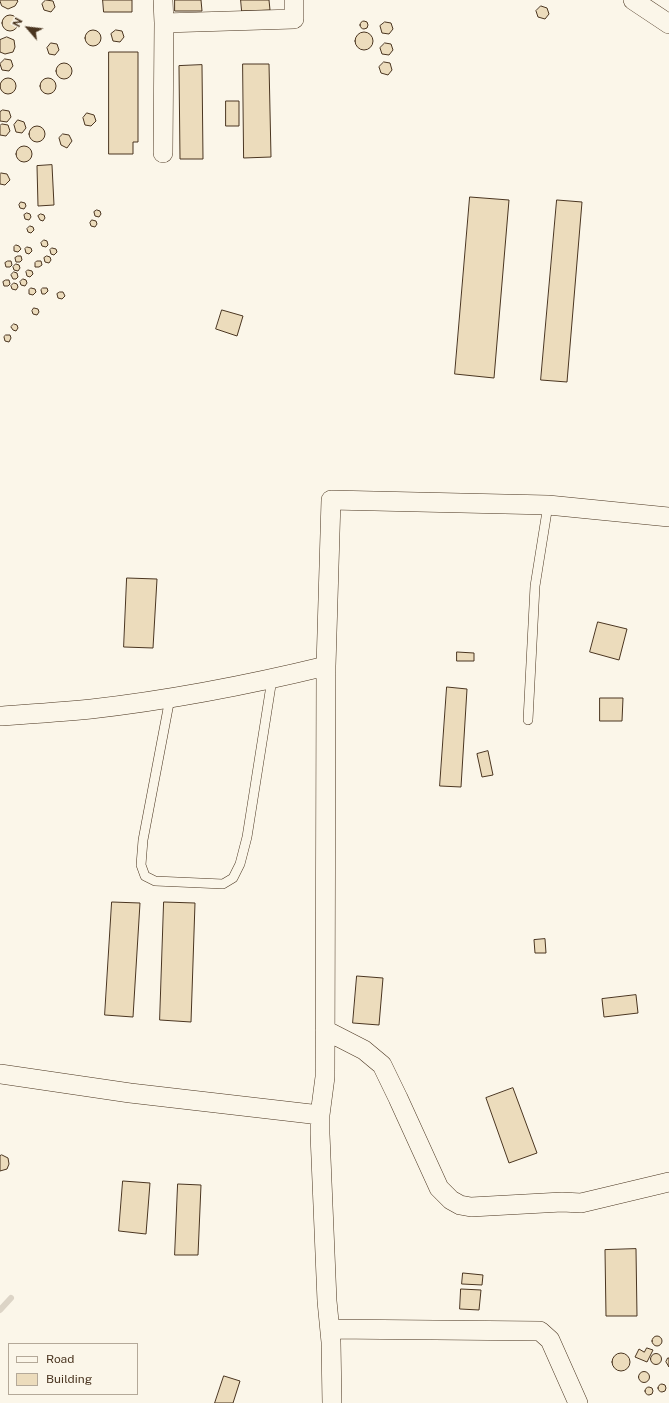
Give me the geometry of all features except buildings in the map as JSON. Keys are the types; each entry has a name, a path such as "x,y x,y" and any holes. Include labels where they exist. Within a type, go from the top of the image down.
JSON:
{"street":[{"path":"163,0 163,153"},
{"path":"164,23 294,19 294,0"},
{"path":"633,0 669,24"},
{"path":"332,1403 330,1329 320,1148 320,1115 325,1077 326,666 331,500 548,505 669,517"},
{"path":"0,716 90,709 170,698 272,679 326,666"},
{"path":"325,1030 364,1050 382,1065 440,1188 451,1200 460,1205 471,1208 562,1202 581,1204 669,1182"},
{"path":"0,1074 130,1093 320,1115"},
{"path":"330,1329 540,1331 550,1340 578,1403"}],"lane":[{"path":"528,720 535,586 548,505"},
{"path":"170,698 143,840 142,864 145,876 154,880 223,884 233,878 240,864 247,837 272,679"}],"waterway":[{"path":"0,1310 11,1298"}]}
